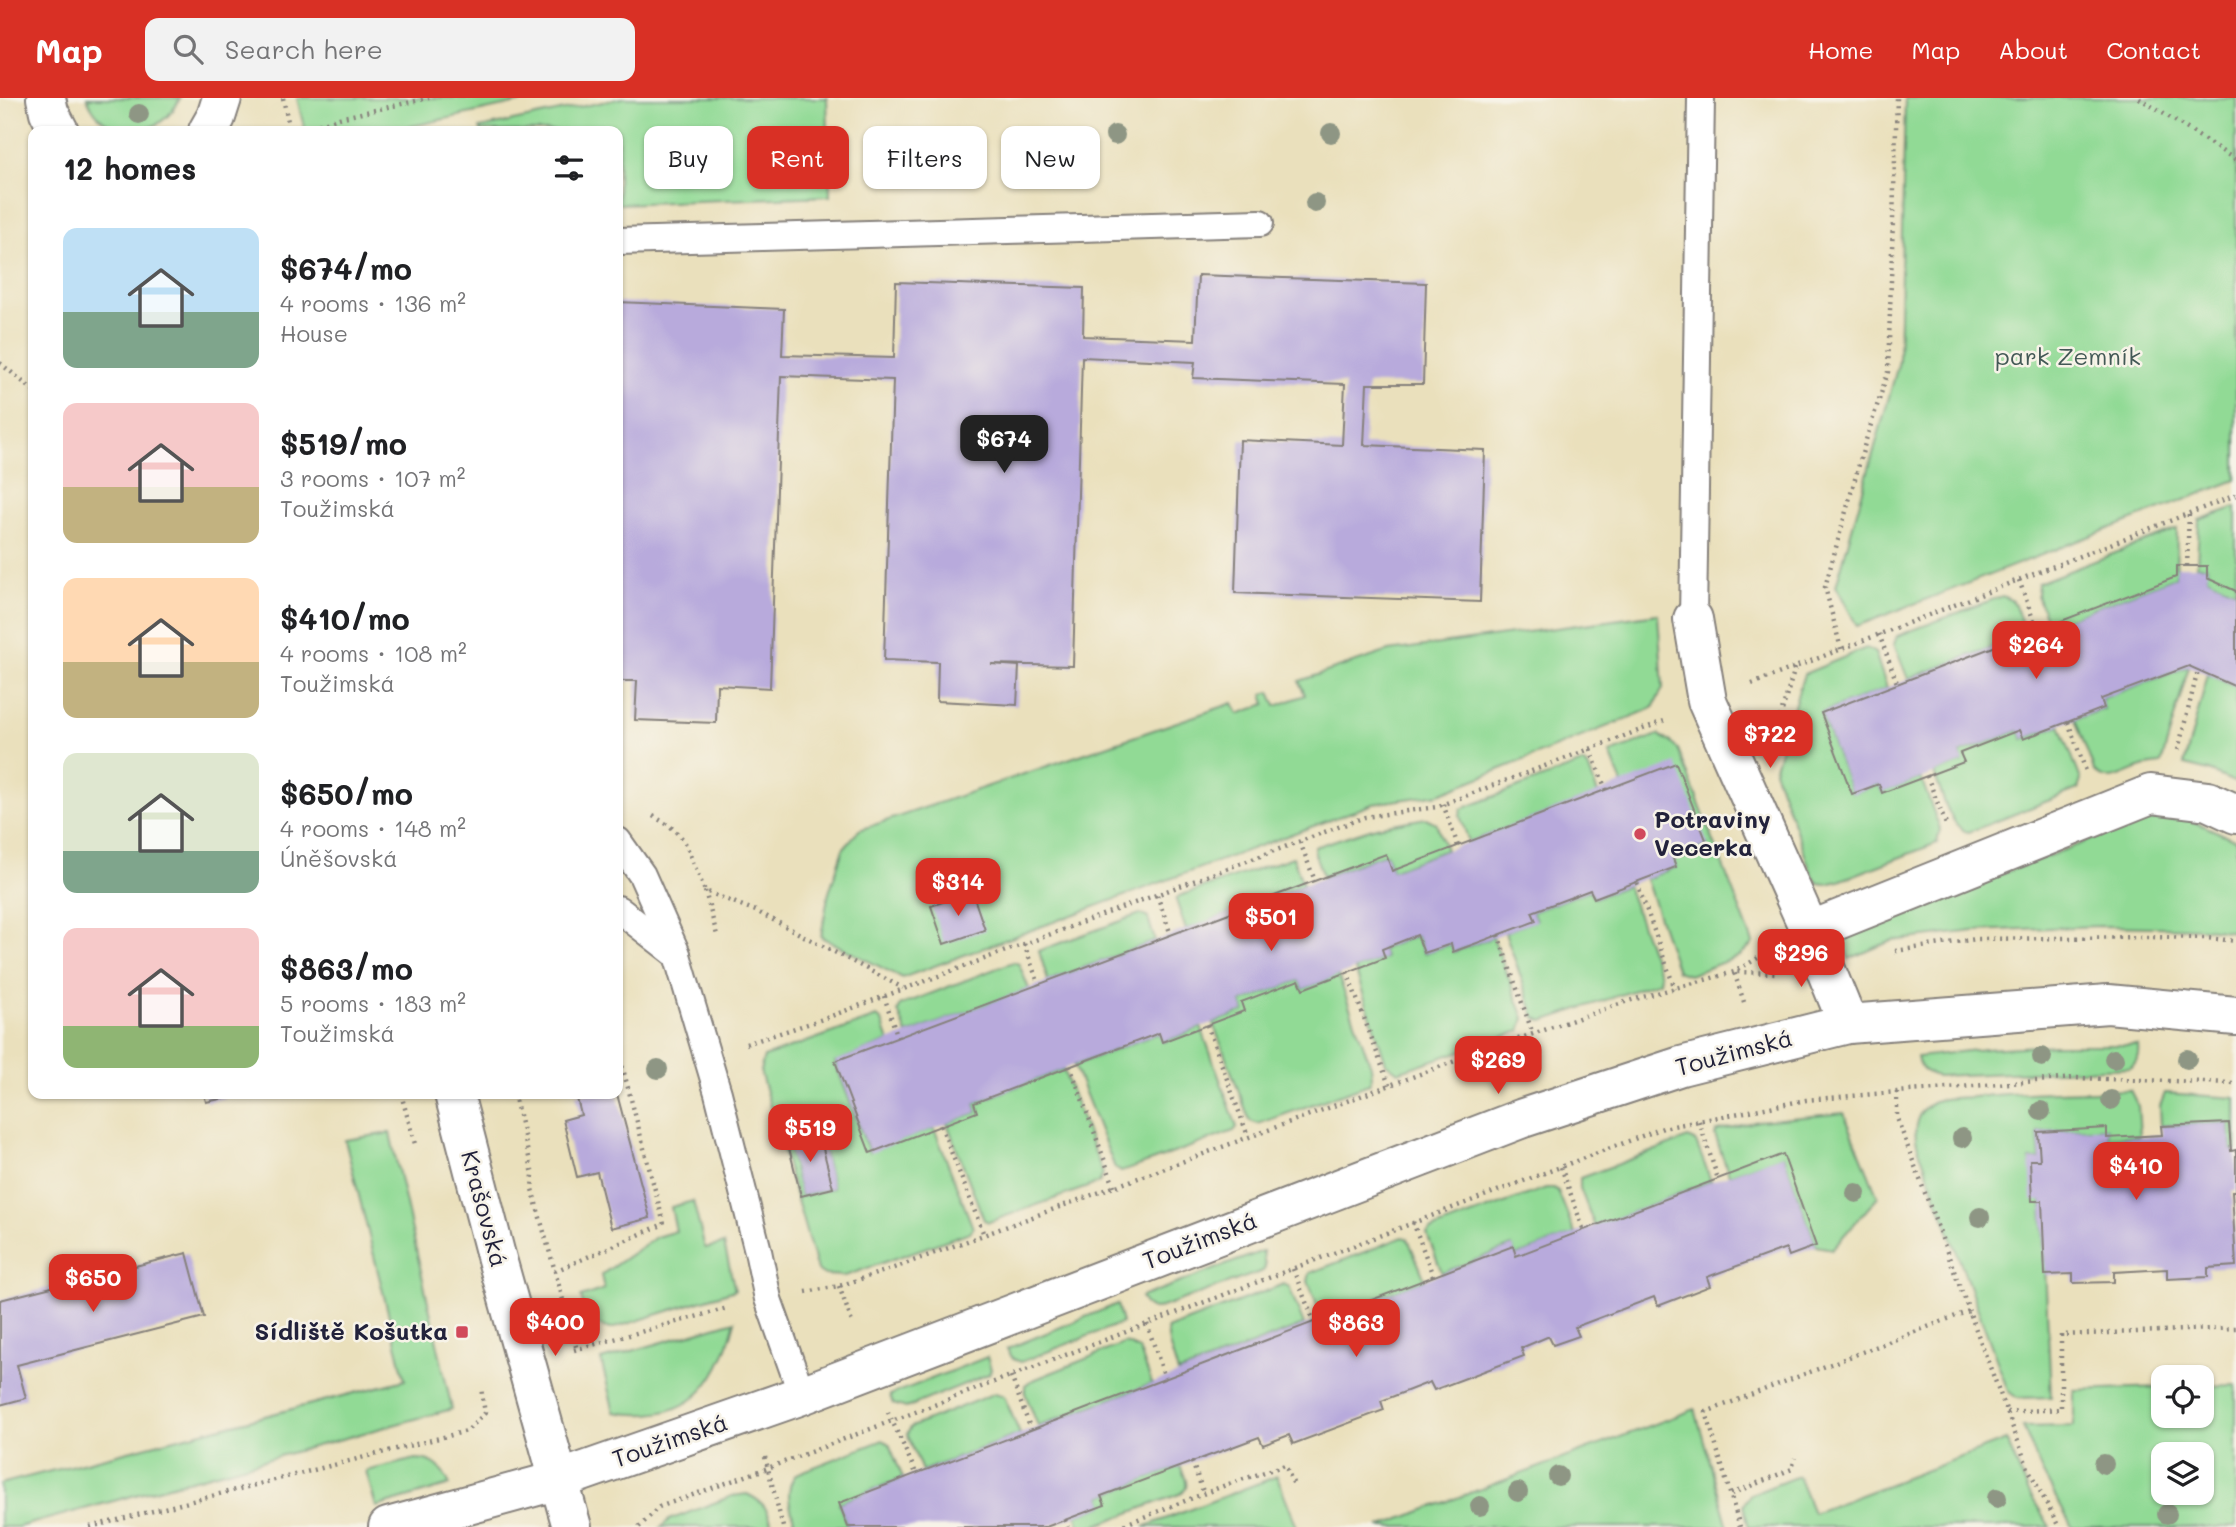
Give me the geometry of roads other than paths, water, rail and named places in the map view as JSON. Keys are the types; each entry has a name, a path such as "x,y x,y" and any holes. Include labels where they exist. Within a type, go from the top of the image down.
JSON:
{"street":[{"path":"46,98 56,126"},
{"path":"211,126 222,98"},
{"path":"1693,619 1707,702 1848,1024"},
{"path":"1806,923 2151,794 2207,801 2236,814"},
{"name":"Toužimská","path":"388,1527 559,1480 802,1395 1523,1118 1681,1066 1848,1024 2108,1004 2236,1016"},
{"name":"Krašovská","path":"455,1099 572,1527"}],"lane":[{"path":"1693,619 1701,98"},
{"path":"623,241 1261,223"},
{"path":"623,848 642,875 677,955 718,1093 768,1299 802,1395"},
{"path":"623,913 677,955"}],"place":[{"name":"Potraviny Vecerka","path":"1640,834"},
{"name":"Sídliště Košutka","path":"462,1332"}],"park label":[{"name":"park Zemník","path":"2068,357"}]}
